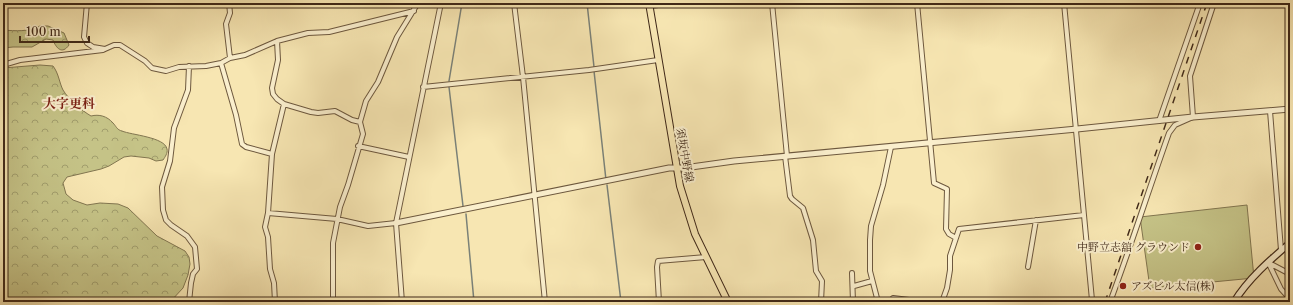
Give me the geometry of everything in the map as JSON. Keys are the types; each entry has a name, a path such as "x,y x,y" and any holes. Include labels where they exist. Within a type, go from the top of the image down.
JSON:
{"main road":[{"name":"須坂中野線","path":"650,4 658,60 680,186 695,234 728,302"},
{"path":"1234,302 1268,262 1290,243"}],"street":[{"path":"87,3 84,37 86,43 93,47 106,49"},
{"path":"229,3 230,13 226,24 230,58"},
{"path":"514,3 523,77 545,302"},
{"path":"650,4 676,3"},
{"path":"772,3 790,196 803,208 813,240 816,271 822,281 821,302"},
{"path":"918,3 934,183 947,189 946,229 949,234 956,238"},
{"path":"1064,3 1092,300 1090,302"},
{"path":"1159,121 1200,3"},
{"path":"1193,117 1190,76 1214,3"},
{"path":"333,302 333,243 337,219 358,146 363,134 360,122 366,101 378,82 397,37 418,4 441,4 396,223 402,302"},
{"path":"3,65 20,60 60,54 92,52 106,49 114,45 120,45 145,61 152,68 159,70 166,71 179,67 206,66 245,55 277,41 308,33 328,32 414,11"},
{"path":"277,41 278,60 272,88 273,94 277,99 284,104 311,112 318,113 335,111 352,120 360,122"},
{"path":"423,87 589,70 658,60"},
{"path":"221,63 236,115 242,144 246,148 272,154"},
{"path":"189,66 188,90 174,128 170,161 162,187 163,210 166,220 187,236 195,247 197,269 193,274 189,302"},
{"path":"275,302 274,283 270,269 268,237 265,227 268,213 272,154 284,104"},
{"path":"268,213 337,219 368,226 396,223 669,168 1193,117 1290,109"},
{"path":"1270,111 1281,250"},
{"path":"1110,302 1128,254 1168,133 1175,125 1193,117"},
{"path":"358,146 409,157"},
{"path":"878,302 870,271 869,253 871,226 883,185 891,146"},
{"path":"942,302 947,288 950,270 950,256 959,229 1084,215"},
{"path":"1028,267 1036,220"},
{"path":"659,302 658,261 706,257"},
{"path":"1268,262 1290,274"},
{"path":"1268,262 1281,289 1290,299"},
{"path":"852,273 854,286 853,302"},
{"path":"854,286 872,281"},
{"path":"889,302 894,298 917,302"}],"green space":[{"path":"40,26 48,26 64,33 69,45 62,50 56,46 53,40 46,39 32,47 3,48 3,30 17,31"},
{"path":"40,65 53,66 57,72 63,90 68,97 87,114 91,116 100,115 106,117 120,130 154,139 165,145 167,152 163,160 156,161 149,158 131,156 124,157 101,169 67,177 63,183 66,194 73,200 87,205 100,203 118,204 128,208 157,236 185,251 189,257 190,264 188,275 183,288 170,302 3,302 3,68"},
{"name":"中野立志舘 グラウンド","path":"1247,205 1254,278 1150,288 1140,217"}],"waterway":[{"path":"449,81 462,3"},
{"path":"587,3 594,67"},
{"path":"594,71 606,180"},
{"path":"449,87 463,206"},
{"path":"607,185 621,302"},
{"path":"466,214 474,302"}],"railway":[{"path":"1105,302 1207,3"}],"place":[{"name":"中野立志舘 グラウンド","path":"1198,247"},
{"name":"アズビル太信(株)","path":"1123,286"}],"district":[{"name":"大字更科","path":"69,103"}]}
